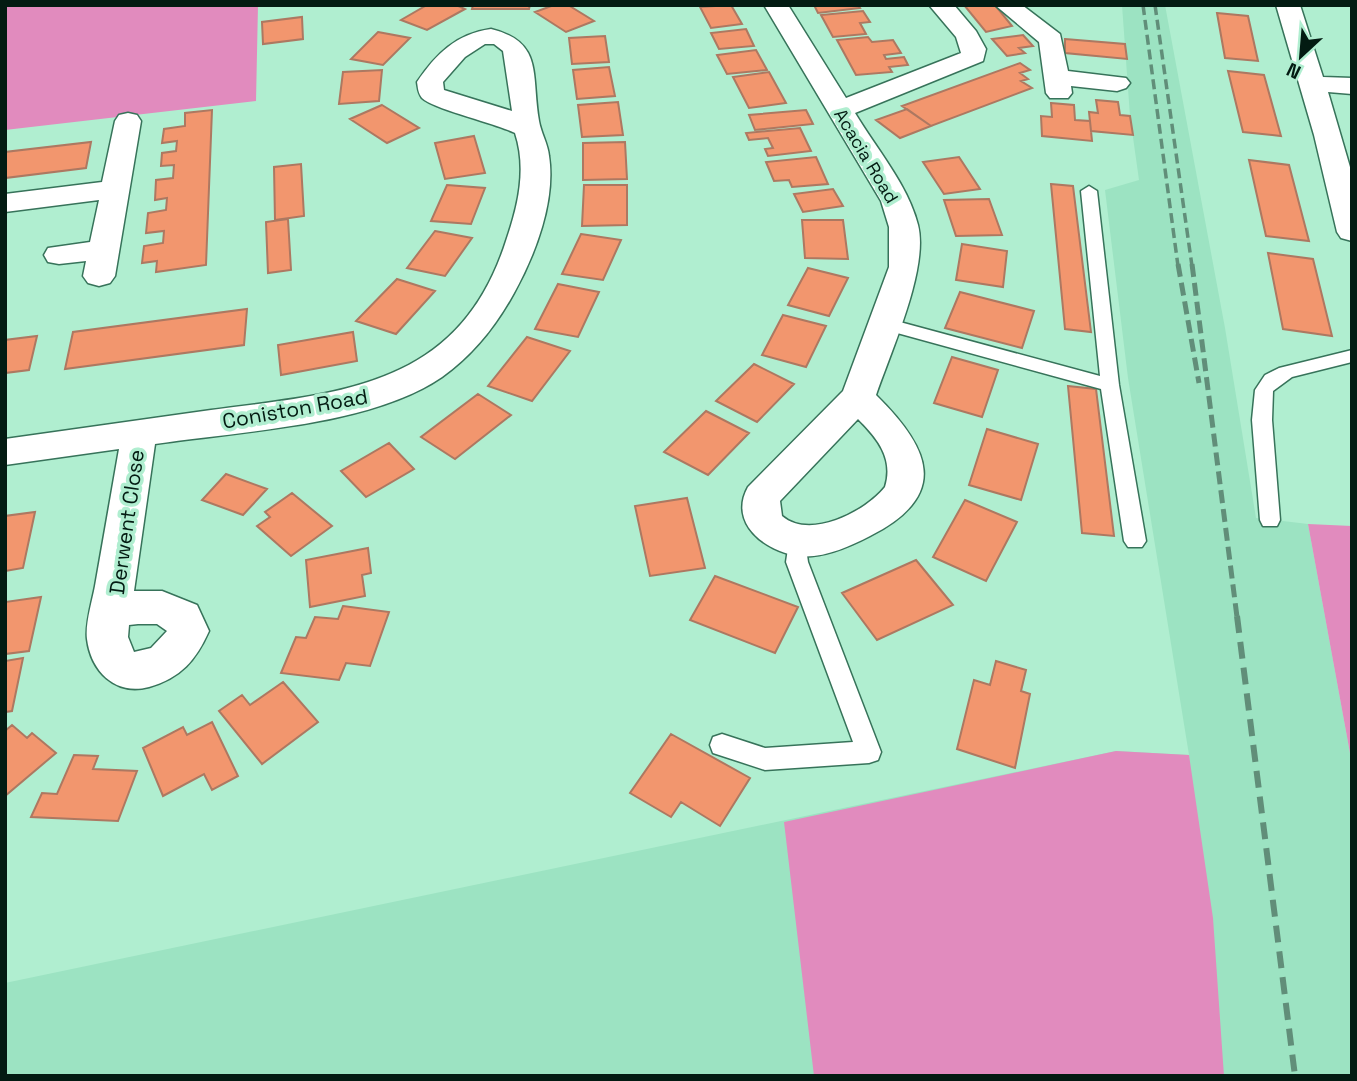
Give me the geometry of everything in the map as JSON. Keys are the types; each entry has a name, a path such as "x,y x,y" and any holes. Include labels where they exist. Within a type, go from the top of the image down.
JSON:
{"street":[{"name":"Acacia Road","path":"776,5 895,201 904,227 904,267 858,397 761,497 764,522 778,536 797,541"},
{"path":"839,110 945,70 974,56 975,48 941,5"},
{"path":"1007,5 1051,39 1058,85 1117,83"},
{"path":"1297,11 1312,84 1352,232"},
{"path":"1312,84 1352,86"},
{"path":"59,256 101,263 128,121"},
{"name":"Coniston Road","path":"5,452 358,400 403,384 431,368 458,347 482,318 513,261 531,209 534,185 534,143 527,128"},
{"path":"5,202 115,189"},
{"path":"797,541 826,539 841,534 885,511 903,489 906,478 901,449 858,397"},
{"name":"Derwent Close","path":"114,611 139,434"}],"lane":[{"path":"1090,191 1110,385 1135,541"},
{"path":"884,324 1110,385"},
{"path":"1270,520 1262,420 1264,390 1272,380 1286,372 1352,356"},
{"path":"722,745 765,760 869,752 797,562 797,541"}],"shaded area":[{"path":"5,5 258,5 256,101 5,130"},
{"path":"1122,5 1165,5 1225,328 1256,518 1308,524 1352,764 1352,1076 5,1076 5,983 1116,751 1189,755 1128,378 1105,190 1139,180 1130,116"},
{"path":"1308,524 1352,526 1352,764"},
{"path":"1116,751 1189,755 1213,918 1224,1076 814,1076 784,822"}],"building":[{"path":"427,5 456,5 465,9 427,30 401,20"},
{"path":"473,5 530,5 529,9 472,9"},
{"path":"554,5 568,5 594,21 566,32 535,12"},
{"path":"731,5 742,24 711,28 700,7"},
{"path":"814,5 858,5 860,8 818,13"},
{"path":"964,5 995,5 1012,26 986,32"},
{"path":"863,11 870,22 860,23 866,34 833,37 821,15"},
{"path":"1217,13 1248,16 1258,61 1225,58"},
{"path":"302,17 303,39 263,44 262,22"},
{"path":"746,29 754,46 719,49 711,33"},
{"path":"378,32 410,38 383,65 351,59"},
{"path":"1023,35 1033,46 1019,48 1025,53 1007,56 992,39"},
{"path":"605,36 609,62 572,64 569,38"},
{"path":"868,37 872,42 893,40 901,53 884,55 886,59 904,57 908,65 889,67 892,72 856,75 837,40"},
{"path":"1065,39 1125,44 1127,59 1065,53"},
{"path":"756,50 767,70 727,74 717,55"},
{"path":"1020,63 1030,70 1020,73 1028,79 1021,81 1032,88 931,126 902,106"},
{"path":"609,67 615,96 577,99 573,70"},
{"path":"382,70 379,101 339,104 343,72"},
{"path":"1228,71 1264,75 1281,136 1243,132"},
{"path":"769,72 786,103 749,108 733,77"},
{"path":"1096,100 1118,102 1120,115 1130,116 1133,135 1091,131 1089,112 1098,113"},
{"path":"618,102 623,135 582,137 578,105"},
{"path":"1051,103 1074,105 1075,120 1090,121 1092,141 1042,136 1041,116 1052,117"},
{"path":"382,105 419,128 387,143 350,119"},
{"path":"907,109 931,126 900,138 876,120"},
{"path":"212,110 206,265 156,272 157,261 142,263 144,246 163,243 164,231 146,233 148,213 166,210 167,198 155,200 156,180 173,178 174,165 161,166 162,153 176,151 177,141 162,143 164,129 185,126 185,113"},
{"path":"806,110 813,124 755,130 749,115"},
{"path":"800,128 811,151 768,156 765,149 773,148 768,138 749,140 746,133"},
{"path":"474,136 485,173 445,179 435,143"},
{"path":"91,142 86,168 5,178 5,152"},
{"path":"625,142 627,179 583,180 583,143"},
{"path":"816,157 828,184 792,187 789,180 774,181 766,162"},
{"path":"959,157 980,189 944,194 923,162"},
{"path":"1249,160 1289,165 1309,241 1266,236"},
{"path":"301,164 304,216 275,220 274,167"},
{"path":"1051,184 1073,186 1091,332 1065,329"},
{"path":"447,185 485,188 471,224 431,221"},
{"path":"584,185 627,185 627,225 582,226"},
{"path":"833,189 843,206 803,212 794,194"},
{"path":"989,199 1002,235 956,236 944,200"},
{"path":"288,219 291,270 268,273 266,222"},
{"path":"802,220 843,220 848,259 805,258"},
{"path":"435,231 472,238 445,276 407,268"},
{"path":"581,234 621,240 603,280 562,274"},
{"path":"962,244 1007,251 1003,287 956,280"},
{"path":"1268,253 1313,259 1332,336 1283,329"},
{"path":"808,268 848,278 829,316 788,305"},
{"path":"397,279 435,291 396,334 356,321"},
{"path":"558,284 599,292 578,337 535,329"},
{"path":"960,292 1034,311 1022,348 945,328"},
{"path":"247,309 244,345 65,369 73,332"},
{"path":"783,315 826,326 806,367 762,355"},
{"path":"353,332 357,361 281,375 278,345"},
{"path":"37,336 29,370 5,373 5,340"},
{"path":"527,337 570,351 532,401 488,386"},
{"path":"952,357 998,370 982,417 934,403"},
{"path":"754,364 794,384 757,422 716,401"},
{"path":"1068,386 1096,389 1114,536 1082,533"},
{"path":"478,394 511,415 455,459 421,437"},
{"path":"706,411 749,433 708,475 664,452"},
{"path":"987,429 1038,444 1021,500 969,485"},
{"path":"389,443 414,469 366,497 341,471"},
{"path":"226,474 267,489 243,515 202,500"},
{"path":"292,493 332,526 291,556 257,526 270,517 265,512"},
{"path":"687,498 705,568 650,576 635,506"},
{"path":"965,500 1017,522 986,581 933,557"},
{"path":"35,512 23,568 5,571 5,516"},
{"path":"368,548 371,573 362,575 365,596 310,607 306,560"},
{"path":"916,560 953,605 877,640 842,593"},
{"path":"715,576 798,607 775,653 690,620"},
{"path":"41,597 29,651 5,654 5,602"},
{"path":"343,606 389,612 370,666 346,663 339,680 281,673 296,637 306,638 315,617 338,619"},
{"path":"23,658 12,711 5,712 5,661"},
{"path":"996,661 1026,670 1021,691 1030,694 1015,768 957,749 974,680 990,685"},
{"path":"283,682 318,722 262,764 219,711 242,695 250,705"},
{"path":"212,722 238,776 212,790 204,774 163,796 143,748 183,727 187,735"},
{"path":"12,725 27,738 32,733 56,753 5,796 5,731"},
{"path":"671,734 750,778 720,826 681,802 671,817 630,793"},
{"path":"74,755 98,756 93,769 137,771 118,821 31,817 42,793 57,794"}],"railway":[{"path":"1143,5 1178,266"},
{"path":"1155,5 1192,266"},
{"path":"1178,264 1199,383"},
{"path":"1192,264 1237,617"},
{"path":"1237,616 1295,1076"}]}
